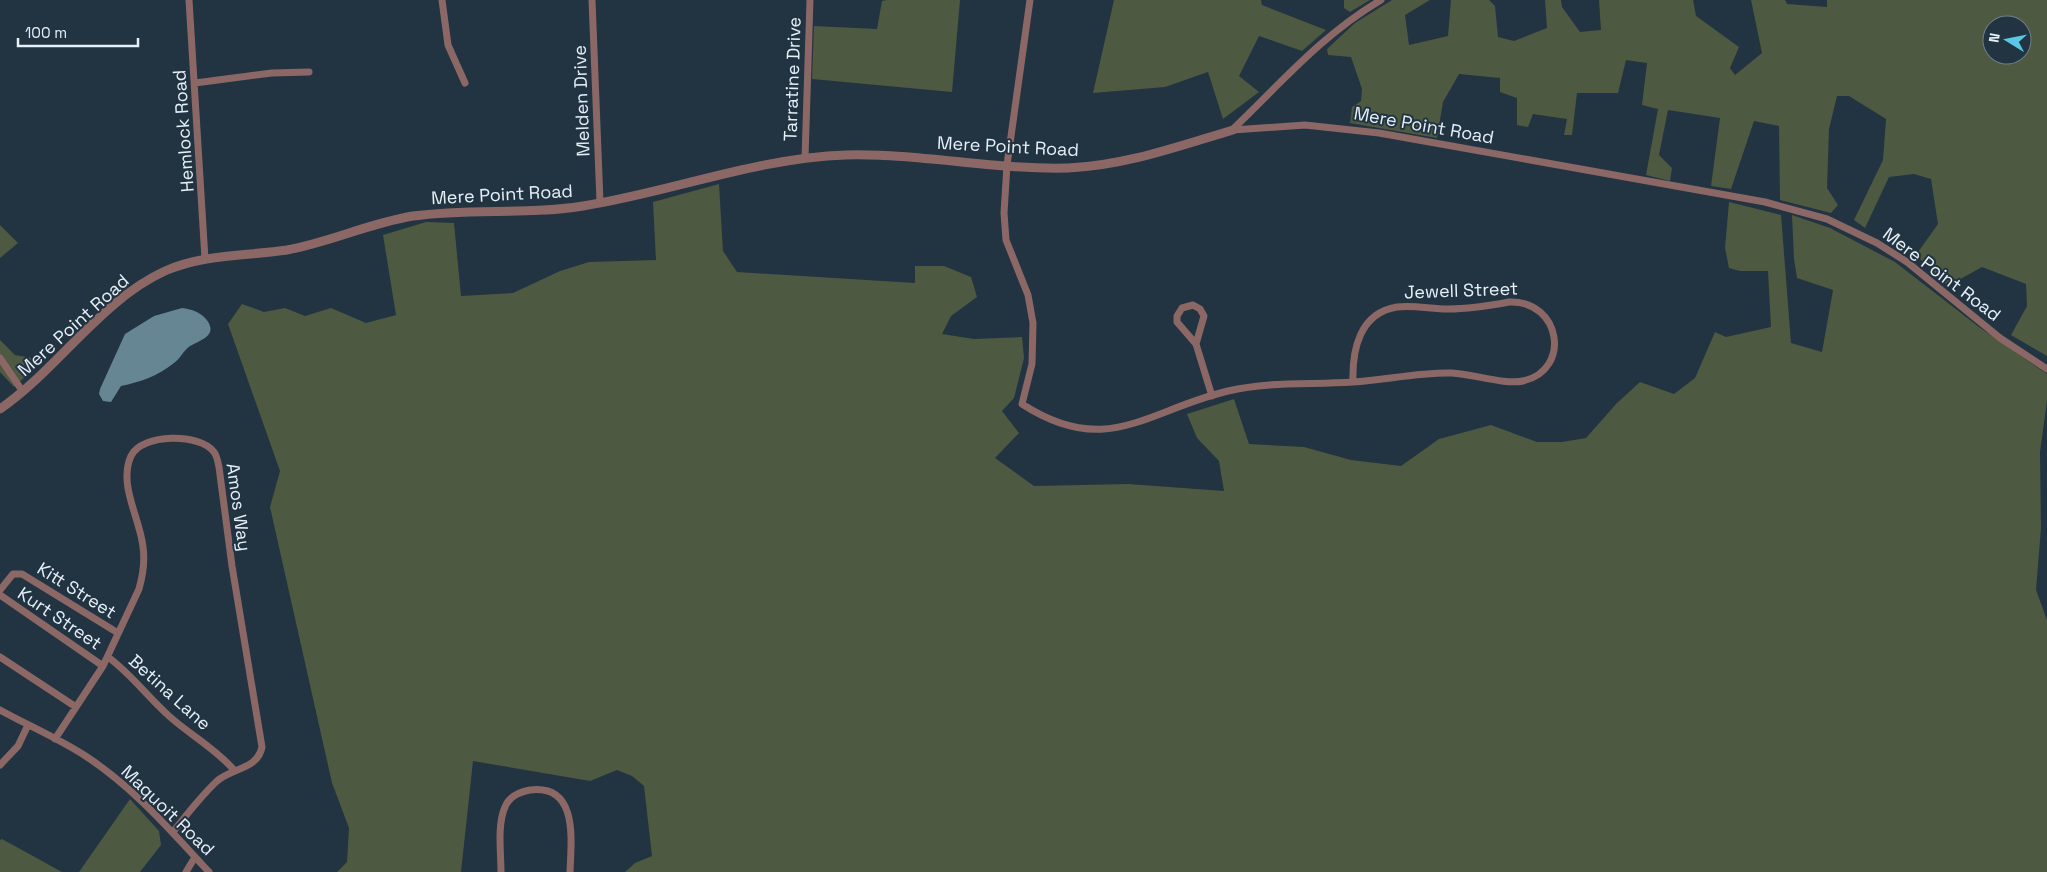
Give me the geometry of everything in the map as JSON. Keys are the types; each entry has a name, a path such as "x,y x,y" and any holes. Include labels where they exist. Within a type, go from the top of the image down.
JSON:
{"street":[{"name":"Hemlock Road","path":"189,0 205,259"},
{"path":"442,0 448,45 465,83"},
{"name":"Melden Drive","path":"592,0 600,202"},
{"name":"Tarratine Drive","path":"805,158 810,0"},
{"path":"1007,165 1030,0"},
{"path":"1233,130 1326,38 1350,18 1381,0"},
{"path":"195,83 272,73 309,72"},
{"name":"Mere Point Road","path":"0,409 23,392 102,317 137,287 165,271 205,259 308,246 410,217 465,211 540,211 587,205 805,158 869,155 1058,168 1104,164 1158,152 1233,130 1305,125 1380,133 1765,202 1810,213 1845,226 1892,252 1994,333 2047,369"},
{"name":"Jewell Street","path":"1007,165 1004,226 1011,254 1028,295 1033,323 1032,364 1022,404 1072,426 1110,430 1145,421 1226,391 1272,384 1353,382 1412,375 1450,373 1516,382 1538,374 1548,363 1554,344 1553,331 1541,312 1527,303 1518,302 1464,309 1416,307 1390,309 1376,316 1361,332 1353,358 1353,382"},
{"path":"1196,344 1204,316 1197,307 1184,306 1179,312 1177,322 1196,344 1212,396"},
{"path":"0,358 23,392"},
{"name":"Amos Way","path":"55,739 103,666 137,595 144,562 141,534 128,485 128,470 132,455 136,449 143,445 160,439 180,439 208,447 214,453 219,467 232,566 262,740 261,755 256,762 234,770 218,780 173,832"},
{"name":"Kitt Street","path":"0,590 12,574 19,573 118,633"},
{"name":"Kurt Street","path":"0,595 103,666"},
{"path":"0,657 76,706"},
{"name":"Betina Lane","path":"108,657 130,674 170,717 222,757 234,770"},
{"name":"Maquoit Road","path":"0,710 87,757 116,778 173,832 209,872"},
{"path":"0,765 18,746 28,725"},
{"path":"501,872 502,820 505,807 514,796 537,790 555,795 569,813 571,834 570,872"},
{"path":"186,872 195,857"}],"green space":[{"path":"960,0 952,92 812,79 814,26 877,29 882,1"},
{"path":"1114,0 1261,0 1262,5 1326,30 1302,51 1259,36 1239,76 1259,92 1223,119 1208,72 1165,87 1093,93"},
{"path":"1344,0 1370,0 1350,12 1344,8"},
{"path":"1392,0 1430,0 1405,15 1409,45 1448,36 1451,0 1489,0 1495,6 1498,37 1514,41 1547,28 1545,0 1561,0 1562,7 1580,32 1601,30 1599,0 1693,0 1696,16 1739,47 1730,68 1735,75 1762,53 1751,0 1785,0 1787,4 1827,7 1827,0 2047,0 2047,356 2011,335 2027,306 2026,284 1982,267 1948,286 1916,255 1938,224 1931,179 1914,174 1889,177 1865,228 1854,220 1883,160 1886,119 1849,96 1837,96 1829,129 1827,188 1838,205 1831,213 1780,200 1779,126 1754,121 1731,189 1711,186 1720,118 1668,110 1659,155 1672,168 1670,181 1646,175 1658,109 1642,105 1647,63 1626,60 1618,93 1577,93 1572,135 1564,135 1567,119 1533,114 1528,127 1517,125 1517,98 1500,92 1500,78 1459,74 1443,102 1437,138 1350,123 1352,107 1361,101 1362,89 1351,57 1328,55 1327,49 1355,23"},
{"path":"719,184 723,251 737,272 915,283 915,266 944,266 971,277 977,297 951,316 942,334 974,339 1022,337 1024,358 1014,398 1002,411 1019,433 995,458 1034,486 1128,484 1224,491 1219,461 1197,438 1187,414 1234,399 1249,444 1304,447 1351,460 1401,466 1439,439 1491,425 1537,442 1562,442 1586,438 1617,403 1640,382 1674,394 1695,378 1715,332 1726,337 1771,327 1768,271 1740,271 1729,268 1725,248 1729,202 1781,215 1791,343 1822,352 1833,290 1797,278 1792,215 1830,228 1895,262 1979,327 2047,374 2047,401 2040,452 2041,528 2036,590 2047,620 2047,872 625,872 635,863 652,856 644,786 632,776 617,770 590,781 473,761 461,872 337,872 347,862 349,828 332,783 270,507 280,471 228,324 242,304 264,312 285,308 305,316 331,308 366,323 396,315 383,235 426,222 454,223 461,296 513,293 560,271 589,262 656,260 653,202"},
{"path":"0,225 18,243 0,258"},
{"path":"0,340 15,355 43,360 14,387 0,372"},
{"path":"130,799 159,831 161,845 140,872 79,872"},
{"path":"2,839 62,872 0,872 0,840"}],"water":[{"path":"182,308 201,314 211,329 210,333 190,346 162,372 121,386 111,402 103,401 99,394 100,389 125,334 154,316"}]}
